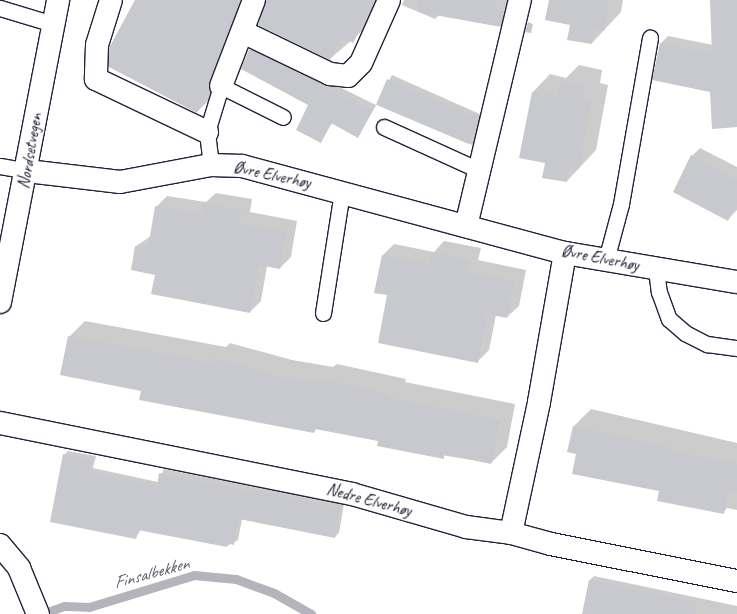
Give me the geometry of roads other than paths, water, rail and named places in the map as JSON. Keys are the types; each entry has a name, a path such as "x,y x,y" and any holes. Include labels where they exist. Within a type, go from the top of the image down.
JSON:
{"street":[{"name":"Nordsetvegen","path":"0,302 27,171 58,0"},
{"path":"111,0 97,45 96,79 207,132"},
{"path":"221,86 254,0"},
{"path":"243,32 330,74 348,76 361,63 388,0"},
{"path":"466,226 481,171 520,0"},
{"name":"Øvre Elverhøy","path":"27,171 120,182 211,165 242,166 565,253 737,282"},
{"path":"511,533 539,402 565,253"},
{"name":"Nedre Elverhøy","path":"0,422 352,494 466,527 511,533 551,544 737,581"},
{"path":"0,545 19,568 38,614"}],"lane":[{"path":"0,8 54,24"},
{"path":"606,260 621,204 650,38"},
{"path":"211,165 207,132 221,86 283,118"},
{"path":"384,127 481,171"},
{"path":"0,166 27,171"},
{"path":"323,313 342,192"},
{"path":"656,268 659,292 669,318 685,333 707,344 737,348"}],"waterway":[{"name":"Finsalbekken","path":"42,614 64,606 89,607 194,575 236,579 274,593 311,614"}]}
